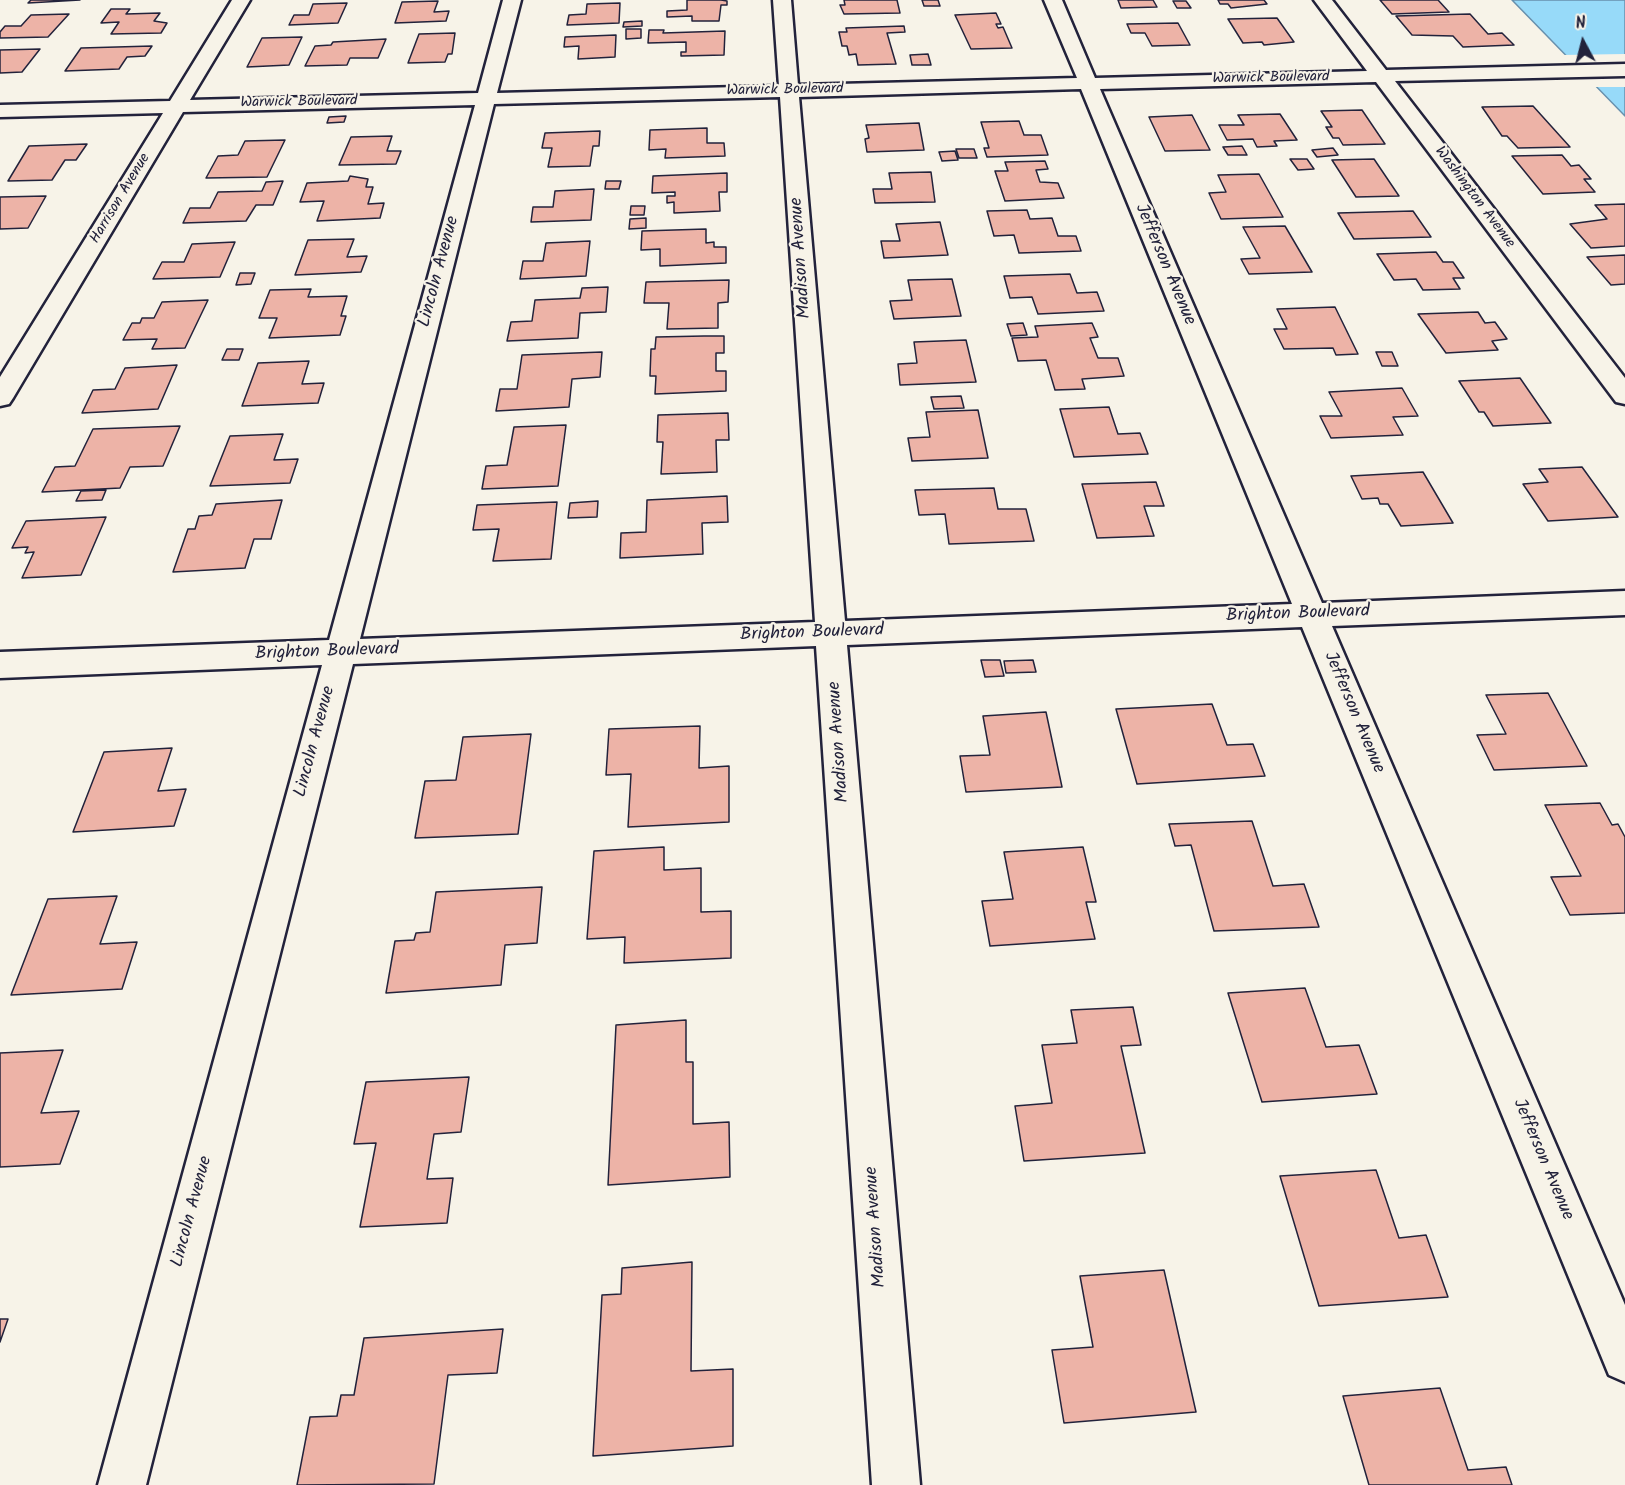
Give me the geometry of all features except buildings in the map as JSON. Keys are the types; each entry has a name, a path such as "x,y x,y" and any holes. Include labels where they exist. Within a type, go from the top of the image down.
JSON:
{"street":[{"name":"Harrison Avenue","path":"0,399 241,0"},
{"name":"Lincoln Avenue","path":"122,1485 512,0"},
{"name":"Madison Avenue","path":"782,0 896,1485"},
{"name":"Jefferson Avenue","path":"1053,0 1625,1359"},
{"name":"Washington Avenue","path":"1323,0 1625,396"},
{"name":"Warwick Boulevard","path":"0,111 1625,70"},
{"name":"Brighton Boulevard","path":"0,665 1625,603"}],"water":[{"path":"1512,0 1625,0 1625,116"}],"pier":[{"path":"1625,54 1625,87 1593,87 1562,55"}]}
